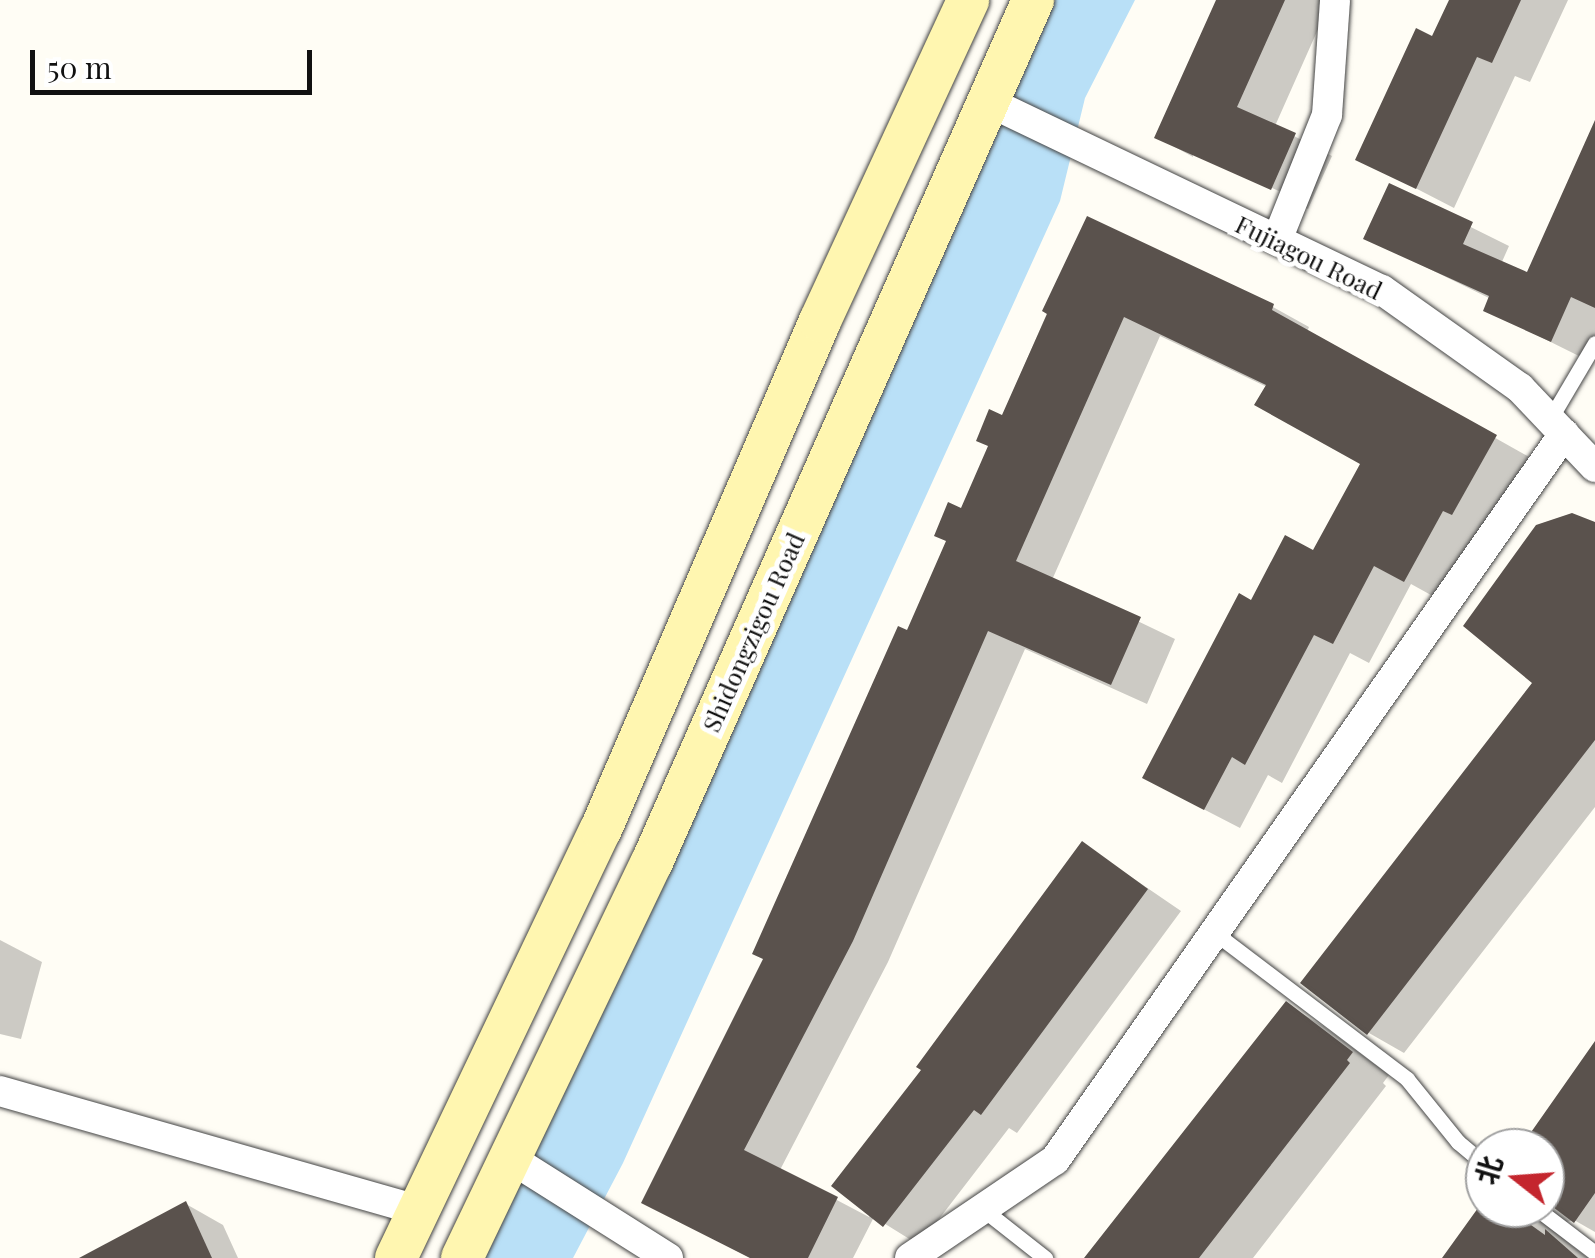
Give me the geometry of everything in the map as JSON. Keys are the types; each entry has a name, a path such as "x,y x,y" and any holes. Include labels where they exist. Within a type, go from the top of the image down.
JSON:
{"main road":[{"path":"396,1258 601,829 820,321 968,0"},
{"name":"Shidongzigou Road","path":"462,1258 514,1161 652,862 994,104 1033,0"}],"street":[{"path":"1277,240 1326,114 1335,0"},
{"name":"Fujiagou Road","path":"994,104 1382,290 1520,388 1595,467"},
{"path":"910,1258 1055,1160 1215,933 1557,427"},
{"path":"0,1091 419,1210"},
{"path":"514,1161 668,1258"}],"lane":[{"path":"1557,427 1595,343"},
{"path":"1215,933 1407,1079 1465,1148"},
{"path":"984,1210 1044,1258"},
{"path":"1562,1228 1595,1253"}],"water":[{"path":"1055,0 1135,0 1085,98 1060,201 623,1163 573,1258 483,1258"}],"building":[{"path":"1216,0 1285,0 1237,107 1296,133 1271,190 1154,138"},
{"path":"1449,0 1521,0 1492,63 1477,57 1416,189 1355,160 1416,28 1432,36"},
{"path":"1595,120 1595,308 1571,297 1551,342 1483,311 1489,296 1363,239 1389,183 1473,222 1463,244 1527,272"},
{"path":"1087,216 1274,304 1272,310 1497,435 1452,515 1443,511 1404,582 1374,566 1333,644 1314,635 1245,765 1232,757 1204,810 1142,778 1239,593 1251,600 1285,535 1313,550 1360,464 1254,405 1266,385 1124,317 1016,561 1141,617 1111,685 988,631 853,941 744,1150 838,1197 808,1258 750,1258 641,1203 763,959 752,954 898,626 907,630 946,541 934,536 948,502 961,508 988,446 976,441 989,409 1002,415 1047,314 1042,311"},
{"path":"1572,513 1595,522 1595,740 1367,1035 1300,983 1532,683 1463,626 1536,525"},
{"path":"1082,841 1148,889 981,1115 974,1110 883,1227 831,1186 921,1070 916,1067"},
{"path":"1286,1001 1353,1052 1347,1060 1350,1063 1199,1258 1084,1258"},
{"path":"1595,1041 1595,1193 1574,1223 1565,1216 1565,1128 1534,1128"},
{"path":"186,1201 212,1258 79,1258"},
{"path":"1465,1226 1535,1228 1545,1235 1545,1229 1578,1258 1442,1258"}]}
